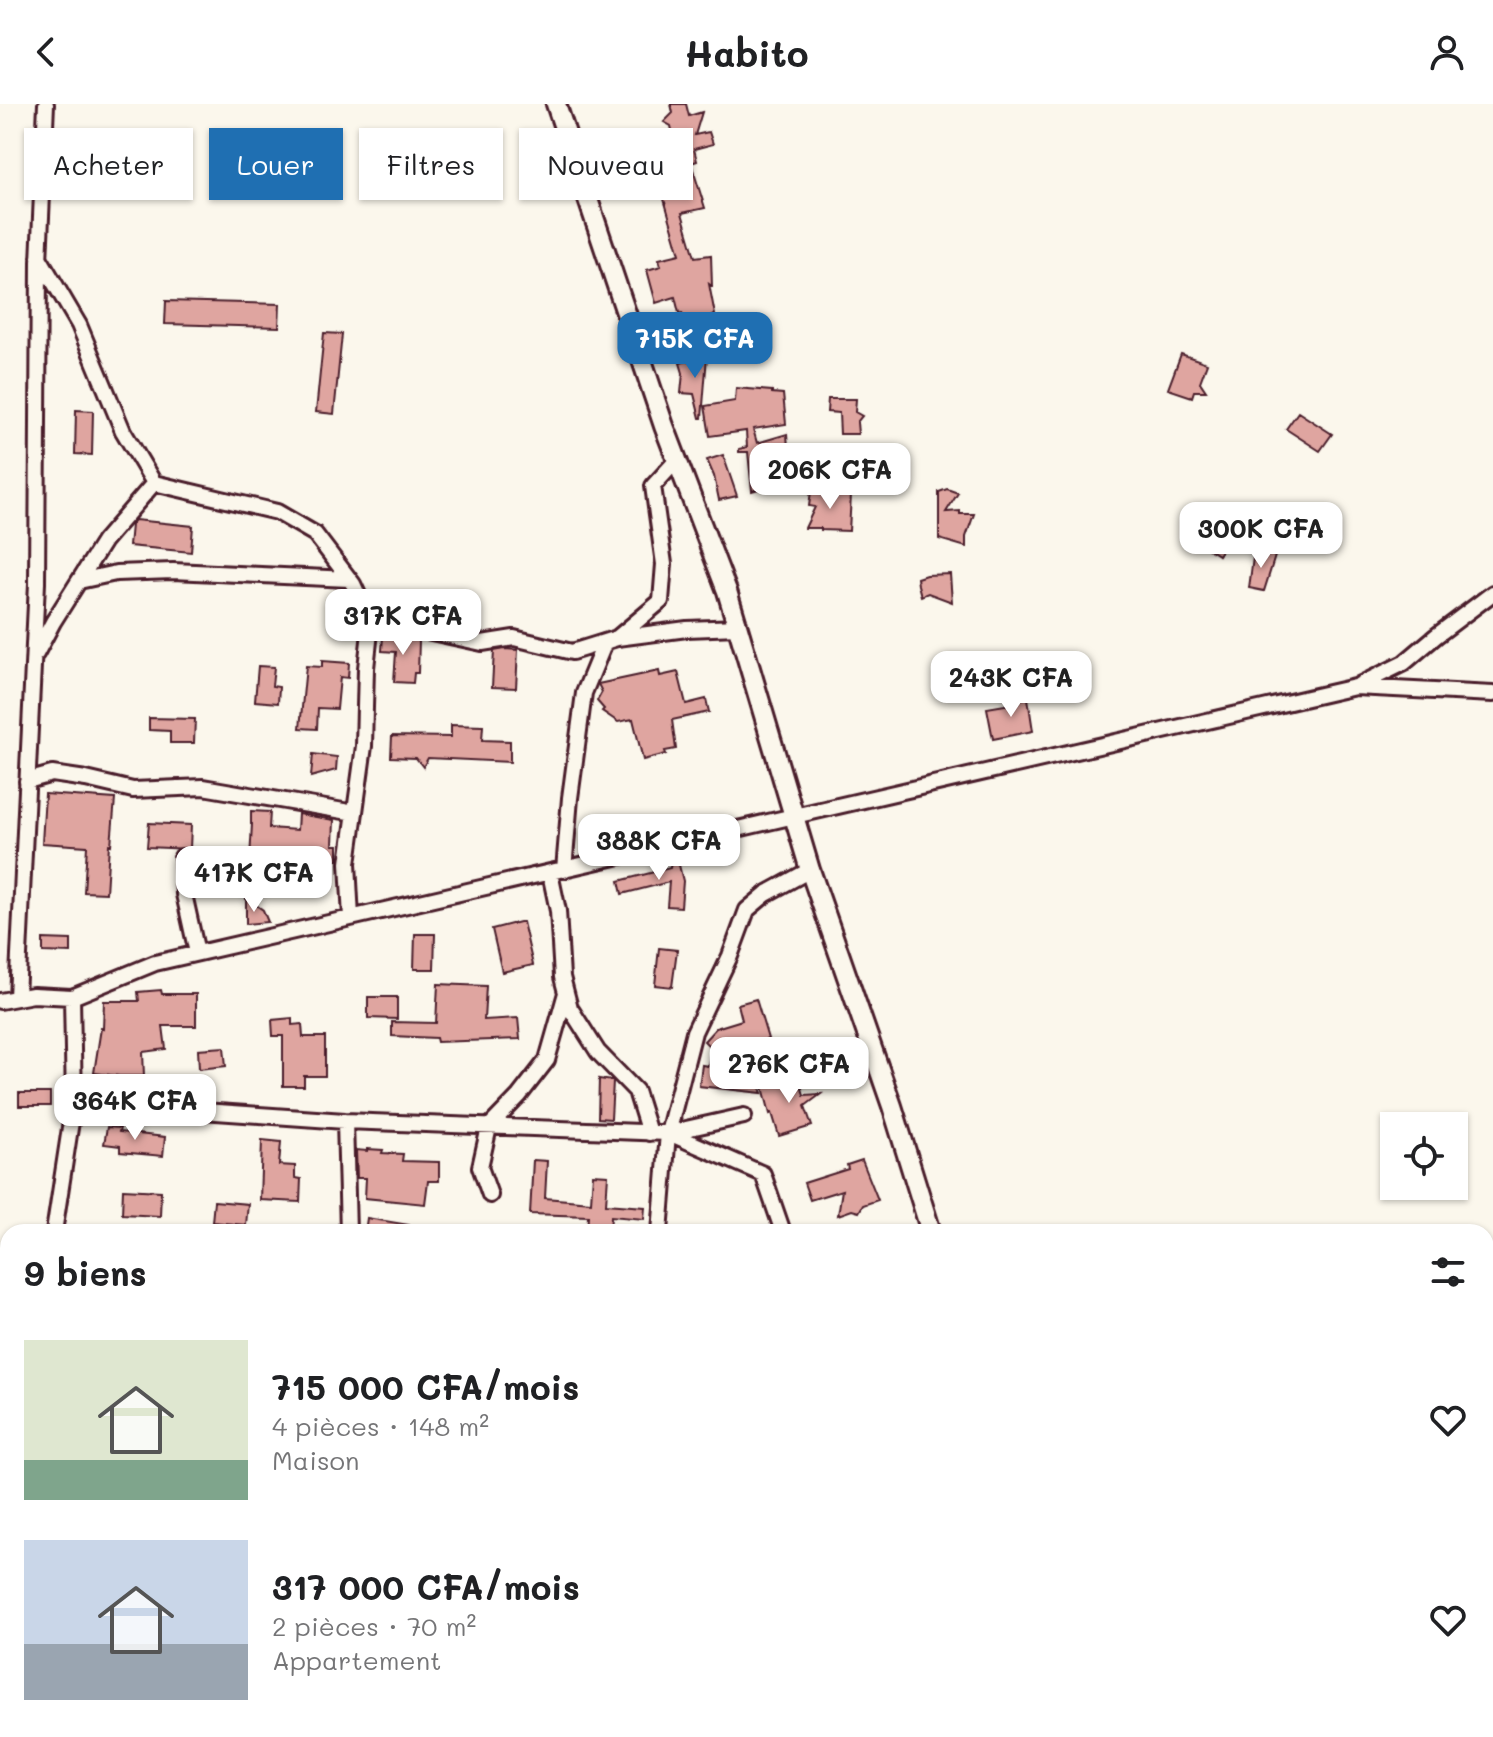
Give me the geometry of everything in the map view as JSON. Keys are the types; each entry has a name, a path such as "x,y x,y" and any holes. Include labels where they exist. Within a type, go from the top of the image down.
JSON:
{"street":[{"path":"17,997 37,583 39,256 46,104"},
{"path":"556,104 676,461 727,591 793,818 887,1091 929,1224"},
{"path":"39,256 79,325 123,431 154,483 277,512 315,534 349,579 371,623 366,668 364,746 348,863 351,918"},
{"path":"649,1133 636,1091 598,1052 570,1008 562,977 557,872 584,693 611,640 661,601 664,564 653,486 676,461"},
{"path":"33,661 53,622 104,541 154,483"},
{"path":"79,581 116,573 173,571 349,579"},
{"path":"0,1001 33,995 72,997 155,963 1355,687 1404,663 1493,593"},
{"path":"371,623 482,643 514,638 572,652 611,640 687,629 738,627"},
{"path":"1355,687 1493,694"},
{"path":"27,781 52,774 133,790 203,787 355,813"},
{"path":"182,857 184,894 197,953"},
{"path":"661,1224 668,1133 694,1032 730,956 747,910 766,894 810,870"},
{"path":"490,1195 480,1167 489,1127 547,1060 566,993"},
{"path":"55,1224 74,1102 72,997"},
{"path":"74,1102 345,1121 649,1133 668,1133 744,1116"},
{"path":"345,1121 348,1224"},
{"path":"668,1133 763,1174 780,1224"}],"building":[{"path":"671,104 686,104 689,116 702,112 695,135 709,132 713,144 694,149 697,161 693,162 693,128 671,128 664,122 673,113"},
{"path":"693,169 705,208 682,213 695,257 711,255 712,286 709,284 715,315 685,328 675,297 656,303 647,270 661,266 659,259 680,254 664,200 693,200"},
{"path":"166,301 280,304 279,327 165,324"},
{"path":"324,333 342,334 334,414 316,412"},
{"path":"1181,354 1207,363 1200,382 1206,391 1194,391 1192,397 1168,389"},
{"path":"707,356 700,418 694,394 681,393 683,373 680,363"},
{"path":"736,388 783,394 786,424 753,429 757,443 787,434 788,448 759,452 769,486 752,491 748,452 739,452 739,449 747,447 746,431 710,436 705,406 735,401"},
{"path":"828,399 856,399 855,412 862,416 857,422 858,434 840,434 839,413 827,412"},
{"path":"76,410 93,411 92,455 75,454"},
{"path":"1298,412 1332,434 1320,451 1286,429"},
{"path":"723,455 737,496 719,500 707,460"},
{"path":"947,489 958,493 946,512 974,514 966,547 939,539 939,492"},
{"path":"811,491 851,495 849,531 805,528 815,507 809,506"},
{"path":"1198,514 1231,535 1218,555 1185,534"},
{"path":"135,520 193,526 191,552 129,546 131,525"},
{"path":"1254,550 1275,556 1264,591 1249,588"},
{"path":"950,574 952,602 928,593 921,596 917,578"},
{"path":"383,636 419,640 418,673 414,673 413,683 394,682 396,652 382,651"},
{"path":"518,650 516,688 492,687 494,651"},
{"path":"322,661 349,663 348,678 340,677 337,709 318,708 317,729 300,728 306,666 322,667"},
{"path":"258,666 274,667 272,686 279,687 278,703 255,701"},
{"path":"659,671 660,676 678,672 686,704 706,699 709,712 672,720 676,749 643,760 633,719 618,722 602,711 604,709 597,701 602,692 598,684"},
{"path":"1028,698 1033,731 993,739 987,708"},
{"path":"149,718 195,719 194,743 170,743 170,731 149,730"},
{"path":"451,725 483,726 482,740 510,741 510,762 428,758 423,767 416,758 391,757 392,736 451,737"},
{"path":"313,754 337,757 336,770 311,777"},
{"path":"45,794 115,799 106,893 84,892 87,846 42,843"},
{"path":"251,811 270,812 269,828 297,830 298,814 334,820 333,845 338,845 338,860 284,862 284,876 249,877"},
{"path":"149,823 191,825 190,849 147,847"},
{"path":"676,853 683,881 681,907 667,906 669,882 622,894 619,881 670,868 672,854"},
{"path":"246,898 263,910 268,922 246,924"},
{"path":"523,922 533,965 502,972 492,929"},
{"path":"415,934 435,934 434,969 414,969"},
{"path":"43,939 71,940 71,953 43,952"},
{"path":"659,948 677,950 672,987 655,985"},
{"path":"438,984 486,986 484,1020 518,1018 520,1039 437,1042 436,1038 392,1036 392,1022 436,1023"},
{"path":"161,990 162,994 196,994 196,1026 163,1026 166,1049 143,1052 144,1076 94,1073 103,1029 104,1001 139,1001 138,992"},
{"path":"368,997 397,997 397,1019 368,1018"},
{"path":"756,999 768,1039 745,1049 762,1093 699,1086 702,1065 708,1066 711,1048 704,1041 716,1028 742,1020 738,1004"},
{"path":"292,1018 292,1025 302,1024 303,1037 325,1037 325,1076 304,1076 304,1086 283,1086 283,1036 273,1036 272,1020"},
{"path":"224,1047 226,1066 199,1069 198,1049"},
{"path":"798,1075 804,1095 821,1094 805,1106 812,1126 779,1136 763,1087"},
{"path":"599,1079 613,1081 611,1119 598,1118"},
{"path":"19,1093 50,1093 50,1106 19,1106"},
{"path":"107,1127 120,1128 119,1132 165,1137 163,1156 120,1152 120,1146 104,1144"},
{"path":"262,1140 281,1142 279,1165 295,1166 295,1178 301,1179 300,1202 260,1200"},
{"path":"356,1150 403,1154 402,1161 439,1162 439,1181 428,1181 425,1204 365,1198 366,1178 357,1178"},
{"path":"533,1160 547,1161 545,1198 591,1202 593,1174 608,1175 606,1204 645,1207 644,1219 611,1216 610,1224 588,1224 588,1216 530,1214"},
{"path":"862,1160 878,1200 863,1205 859,1212 852,1210 838,1215 842,1190 810,1200 804,1183 848,1169 847,1165"},
{"path":"123,1189 161,1191 160,1216 122,1214"},
{"path":"214,1201 248,1204 246,1224 212,1222"},
{"path":"367,1218 403,1224 366,1224"}]}
